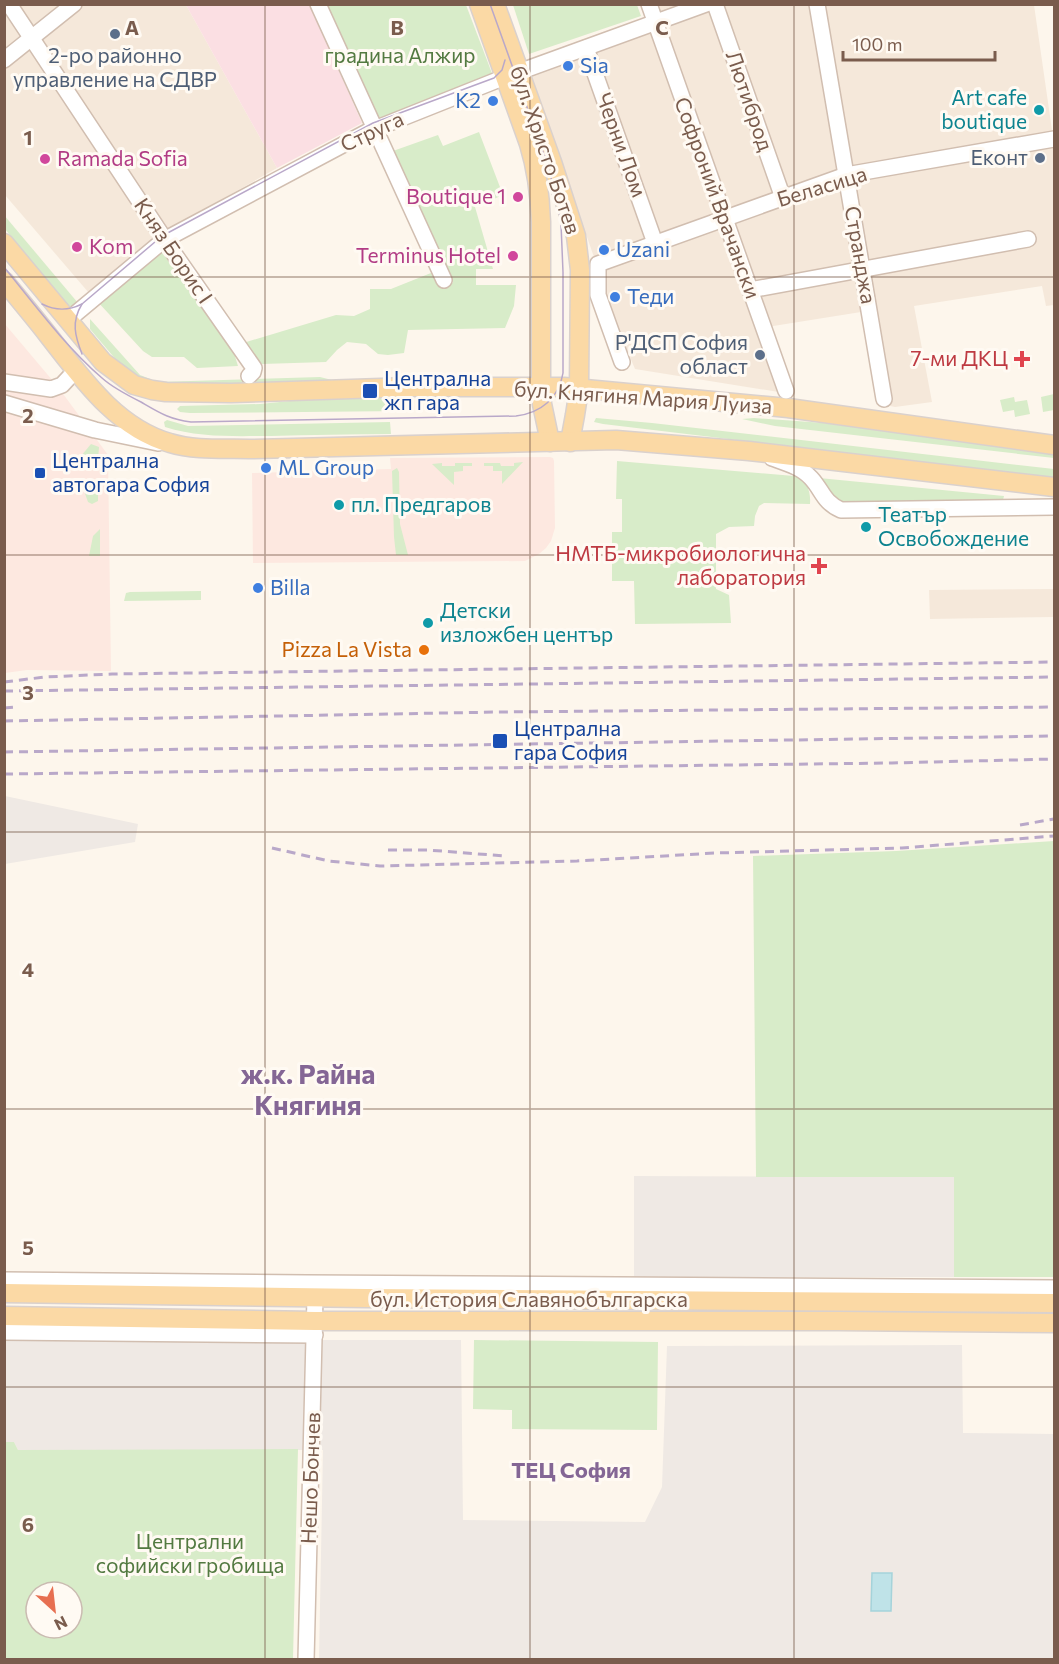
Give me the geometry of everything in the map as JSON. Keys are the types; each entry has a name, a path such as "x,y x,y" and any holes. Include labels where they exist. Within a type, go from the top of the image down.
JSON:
{"main road":[{"name":"бул. Христо Ботев","path":"479,4 556,173 576,236 580,270 579,389 570,441"},
{"name":"бул. Христо Ботев","path":"495,4 536,167 540,195 541,387 550,442"},
{"name":"бул. Княгиня Мария Луиза","path":"4,243 103,362 134,385 152,390 231,393 411,387 579,389 793,409 1054,445"},
{"name":"бул. Княгиня Мария Луиза","path":"4,281 76,370 107,404 136,429 172,444 253,449 616,440 749,451 1054,487"},
{"name":"бул. История Славянобългарска","path":"4,1293 1054,1303"},
{"name":"бул. История Славянобългарска","path":"4,1316 315,1328 839,1321 1054,1323"}],"street":[{"name":"Княз Борис I","path":"9,4 164,240 254,368 249,376"},
{"path":"4,60 74,4"},
{"path":"318,4 444,280"},
{"name":"Софроний Врачански","path":"649,4 786,391"},
{"name":"Струга","path":"68,320 164,240 374,126 706,4"},
{"name":"Лютиброд","path":"715,4 783,198"},
{"name":"Странджа","path":"817,4 884,399"},
{"name":"Черни Лом","path":"586,48 656,243"},
{"name":"Беласица","path":"622,362 598,295 598,264 846,175 1054,139"},
{"path":"750,290 1028,239"},
{"path":"4,382 51,388 62,385 76,370"},
{"path":"4,403 95,430 148,442 172,444"},
{"name":"бул. Княгиня Мария Луиза","path":"749,451 795,466 806,473 814,481 824,498 832,506 841,510 1054,507"},
{"name":"бул. История Славянобългарска","path":"4,1280 1054,1288"},
{"name":"Нешо Бончев","path":"306,1659 315,1297"},
{"name":"бул. История Славянобългарска","path":"4,1332 315,1328"}],"shaded area":[{"path":"4,5 186,5 277,168 164,232 89,293 5,195"},
{"path":"186,5 310,5 362,123 277,168"},
{"path":"653,5 1034,5 1054,144 1054,305 1046,306 1042,286 914,306 932,402 895,407 881,404 861,312 767,327 791,394 635,369 602,290 594,257 529,72 660,26"},
{"path":"4,323 58,387 108,455 111,671 27,670 5,673"},
{"name":"пл. Предгаров","path":"550,457 554,461 555,528 546,548 525,561 253,563 252,473 391,469 390,458"},
{"path":"1054,589 1054,617 930,619 929,590"},
{"path":"5,796 138,824 135,842 5,864"},
{"path":"634,1176 954,1177 954,1277 634,1277"},
{"name":"ТЕЦ София","path":"4,1340 461,1340 463,1520 645,1522 662,1487 667,1346 962,1345 963,1433 1054,1434 1054,1659 319,1659 323,1450 18,1450 14,1442 5,1442"}],"green space":[{"name":"градина Алжир","path":"320,5 466,5 493,76 374,121"},
{"path":"513,5 637,5 641,16 529,54"},
{"path":"479,132 503,195 475,207 493,269 476,269 476,285 516,285 514,306 505,328 408,330 404,353 378,354 366,344 347,342 326,362 262,364 243,343 336,315 354,316 370,309 370,289 391,289 431,273 438,286 453,283 393,151 438,135 443,146"},
{"path":"4,215 78,303 72,307 68,305 5,229"},
{"path":"163,246 233,350 238,366 197,368 184,357 152,357 143,351 97,301"},
{"path":"90,319 140,375 158,382 320,377 336,381 260,387 152,383 138,378 123,368 90,329"},
{"path":"1054,394 1054,410 1043,412 1041,397"},
{"path":"1014,397 1015,402 1027,400 1030,414 1015,417 1014,410 1003,412 1000,400"},
{"path":"405,398 404,411 190,413 180,412 177,409 180,406 260,404 310,399"},
{"path":"596,418 1054,469 1054,478 603,424 594,422"},
{"path":"742,419 824,423 1054,452 1054,458 775,426"},
{"path":"167,420 188,426 390,422 391,434 218,436 165,427 164,422"},
{"path":"91,444 99,447 98,461 81,456"},
{"path":"617,461 794,476 805,483 809,490 810,504 764,503 759,506 754,526 729,527 716,534 716,589 729,595 731,623 635,624 634,581 612,581 612,532 622,532 622,499 616,499"},
{"path":"523,462 502,484 502,471 493,471 493,466 484,466 484,463 500,463 501,466 514,466 514,463"},
{"path":"442,463 442,466 455,466 455,463 472,463 472,466 463,466 463,471 454,472 454,485 432,464"},
{"path":"397,468 400,524 408,555 396,555 392,471"},
{"path":"819,478 1004,496 1003,500 845,506 836,503"},
{"path":"98,480 98,501 92,504 88,502 83,488"},
{"path":"100,529 100,556 89,556 93,536"},
{"path":"201,591 201,600 124,601 126,593 130,592"},
{"path":"1054,841 1054,1277 954,1277 954,1177 756,1177 753,856 896,851"},
{"path":"474,1340 658,1342 657,1430 512,1429 512,1410 473,1409"},
{"name":"Централни софийски гробища","path":"4,1442 14,1442 18,1450 298,1449 293,1659 5,1659"}],"water":[{"path":"872,1573 892,1573 891,1611 871,1611"}],"tram line":[{"path":"4,267 88,366 125,394 177,419 191,422 516,416 541,408 553,397 563,373 563,272 559,207 547,163 490,4"},
{"path":"42,304 62,309 82,304 162,236 373,123 494,78 502,70 505,60"},
{"path":"82,304 75,323 82,354"}],"railway":[{"path":"4,682 45,677 112,674 1054,662"},
{"path":"4,691 1054,677"},
{"path":"4,708 15,707"},
{"path":"4,721 499,712 1054,707"},
{"path":"4,752 1054,736"},
{"path":"4,774 1054,759"},
{"path":"1020,825 1054,819"},
{"path":"272,848 329,861 380,866 902,848 1054,836"},
{"path":"388,850 428,850 505,856"}],"place":[{"name":"2-ро районно управление на СДВР","path":"115,34"},
{"name":"Sia","path":"568,66"},
{"name":"К2","path":"493,101"},
{"name":"Art cafe boutique","path":"1039,110"},
{"name":"Еконт","path":"1040,158"},
{"name":"Ramada Sofia","path":"45,159"},
{"name":"Boutique 1","path":"518,197"},
{"name":"Kom","path":"77,247"},
{"name":"Uzani","path":"604,250"},
{"name":"Terminus Hotel","path":"513,256"},
{"name":"Теди","path":"615,297"},
{"name":"Р'ДСП София област","path":"760,355"},
{"name":"7-ми ДКЦ","path":"1022,359"},
{"name":"Централна жп гара","path":"370,391"},
{"name":"ML Group","path":"266,468"},
{"name":"Централна автогара София","path":"40,473"},
{"name":"пл. Предгаров","path":"339,505"},
{"name":"Театър Освобождение","path":"866,527"},
{"name":"НМТБ-микробиологична лаборатория","path":"819,566"},
{"name":"Billa","path":"258,588"},
{"name":"Детски изложбен център","path":"428,623"},
{"name":"Pizza La Vista","path":"424,650"},
{"name":"Централна гара София","path":"500,741"}],"district":[{"name":"ж.к. Райна Княгиня","path":"308,1090"},
{"name":"ТЕЦ София","path":"571,1470"}]}
